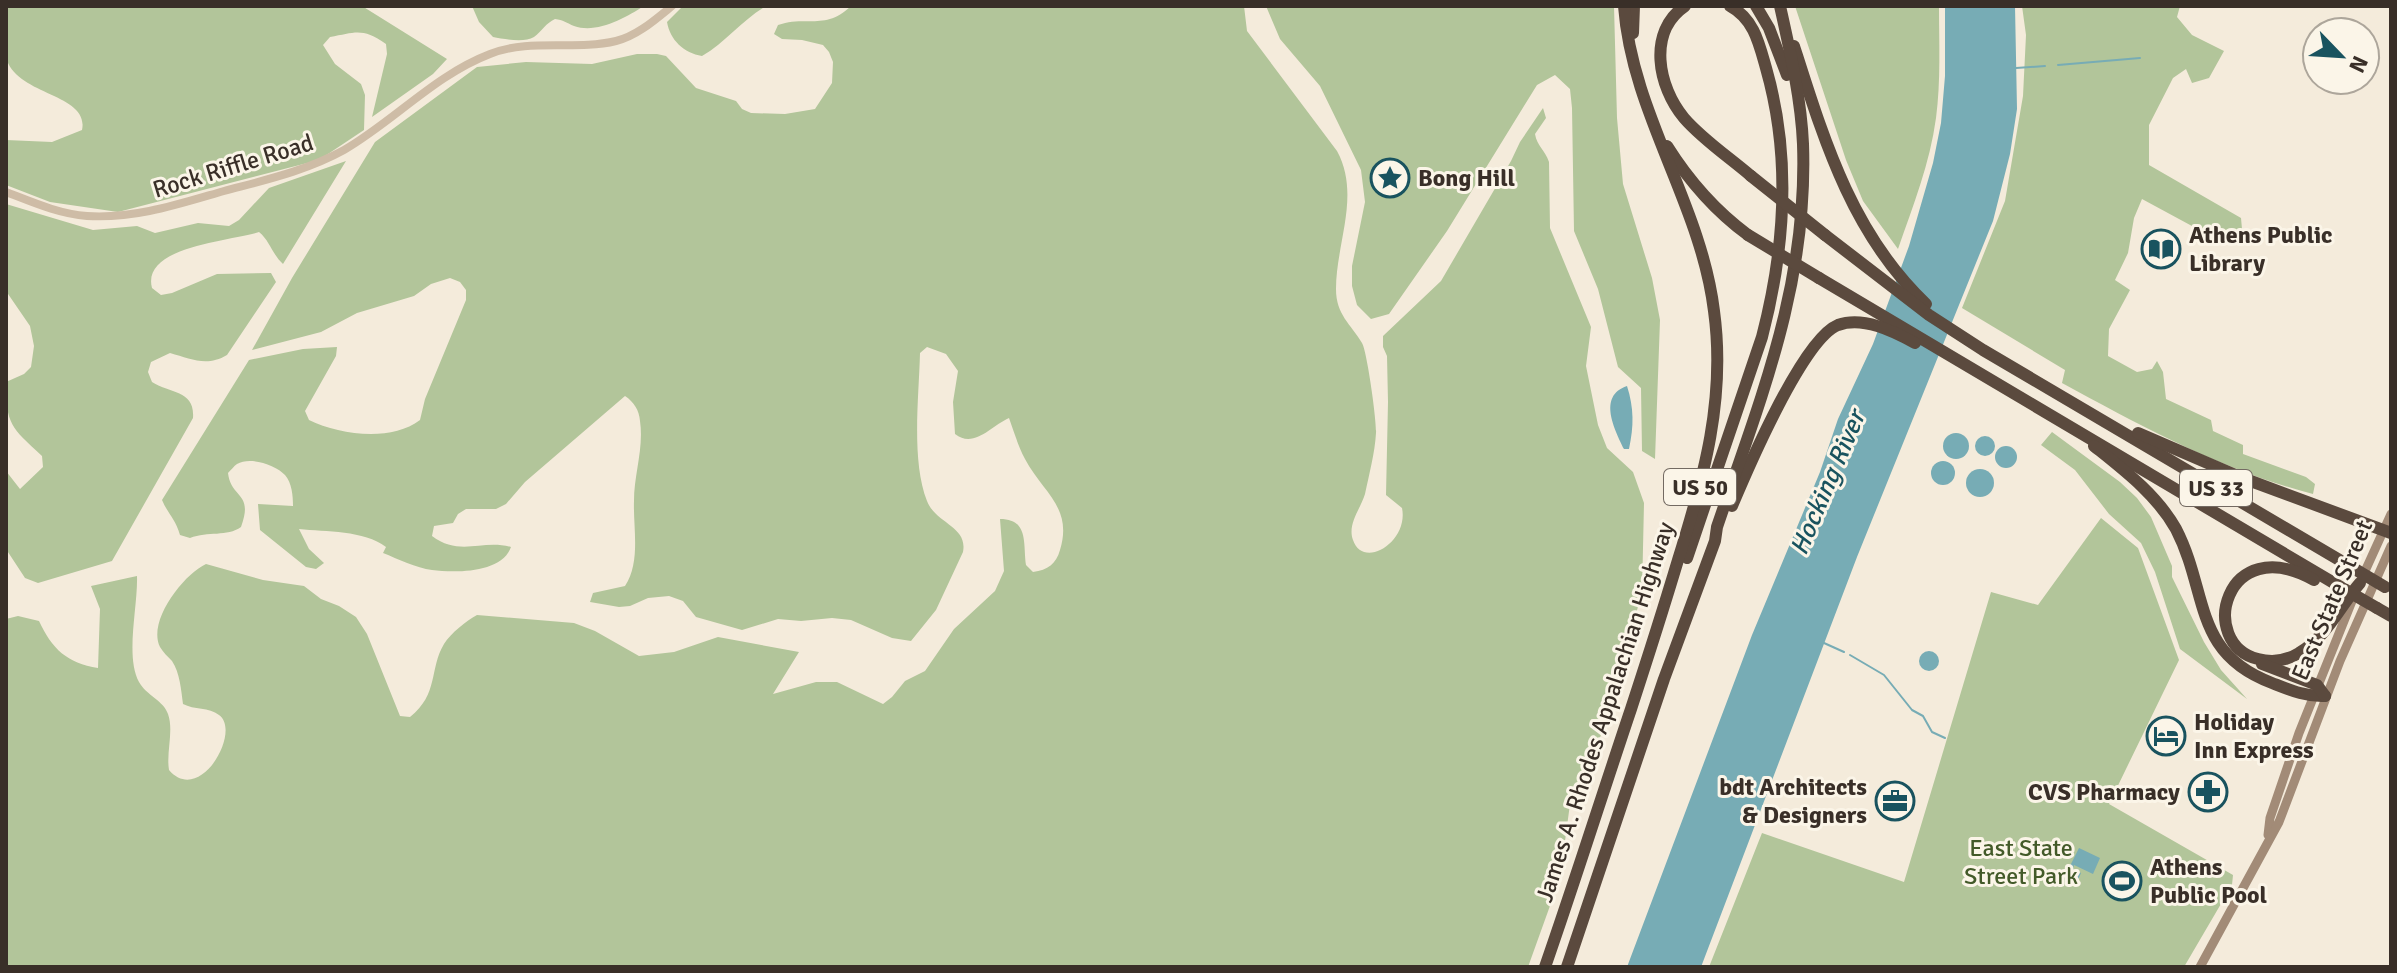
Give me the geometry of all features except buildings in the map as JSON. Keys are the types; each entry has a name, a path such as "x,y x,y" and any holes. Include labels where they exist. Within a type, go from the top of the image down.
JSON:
{"highway":[{"name":"James A. Rhodes Appalachian Highway","path":"1545,967 1698,494 1709,452 1716,400 1718,351 1715,312 1704,256 1632,65 1624,6"},
{"path":"1634,6 1637,80"},
{"path":"1685,6 1669,21 1661,42 1661,68 1666,84 1685,118 1825,235 1950,329"},
{"path":"1756,6 1779,52 1800,116"},
{"name":"James A. Rhodes Appalachian Highway","path":"1567,967 1664,679 1715,541 1770,369 1793,284 1803,187 1800,116 1780,6"},
{"name":"US 33","path":"1780,6 1835,167 1850,201 1876,246 1912,290 1950,329 2388,589"},
{"path":"1585,851 1744,393 1771,305 1781,223 1782,149 1774,98 1758,41 1736,8"},
{"name":"US 33","path":"1650,119 1689,179 1721,213 1748,235 2391,616"},
{"path":"1715,541 1810,349 1830,329 1847,323 1885,328 1970,368"},
{"path":"2080,406 2240,477 2388,531"},
{"path":"2073,429 2131,476 2163,509 2189,560 2213,635 2230,659 2259,678 2318,693"},
{"path":"2318,693 2249,657 2238,648 2229,633 2225,612 2233,587 2249,572 2268,566 2283,567 2322,584 2344,589"},
{"path":"2249,657 2274,662 2301,652 2324,633 2360,583"}],"main road":[{"name":"East State Street","path":"2200,967 2239,899 2268,839 2270,818 2360,583 2388,531 2391,514"},
{"name":"East State Street","path":"2318,693 2391,546"}],"street":[{"name":"Rock Riffle Road","path":"6,192 60,211 86,216 114,216 145,213 278,177 316,164 345,149 466,63 496,51 523,46 618,41 672,6"}],"green space":[{"path":"6,6 362,6 447,59 433,74 372,117 387,54 386,44 364,33 330,37 323,45 335,64 361,84 365,95 364,130 319,160 118,212 50,202 6,185 6,140 52,142 82,130 81,118 75,108 23,80 12,70 5,51"},
{"path":"472,6 644,6 620,20 592,28 555,19 534,37 520,40 493,37 479,22"},
{"path":"683,6 766,6 702,56 679,45 669,29 667,22"},
{"path":"851,6 1244,6 1247,31 1337,151 1344,168 1347,202 1337,272 1337,298 1341,313 1364,349 1376,426 1365,494 1352,528 1358,549 1366,552 1375,552 1392,541 1399,532 1402,520 1402,508 1386,495 1388,402 1387,356 1383,336 1441,281 1520,142 1543,108 1546,118 1535,134 1549,162 1550,228 1591,327 1586,366 1598,425 1607,448 1633,472 1644,503 1642,593 1593,762 1570,804 1560,878 1528,967 6,967 6,619 18,616 39,621 62,653 98,668 100,609 91,586 137,576 132,645 135,671 142,687 163,705 168,714 169,770 181,779 193,779 205,773 214,762 225,735 225,723 215,712 183,704 177,671 160,647 157,636 163,612 178,588 206,564 263,580 304,586 321,599 356,617 367,634 400,716 410,717 430,690 444,644 477,615 574,623 639,656 674,652 718,637 799,652 773,694 816,682 837,682 883,704 905,681 925,671 954,629 995,591 1004,571 1000,519 1016,523 1020,528 1026,565 1033,572 1054,563 1060,550 1063,522 1054,501 1025,459 1009,418 976,438 962,438 955,434 953,402 958,371 946,354 927,347 920,353 918,408 917,448 922,485 931,509 961,536 963,552 936,610 911,641 892,638 851,620 832,618 801,621 778,619 742,630 696,617 683,601 669,596 648,598 619,607 590,602 593,593 625,586 633,566 634,491 641,431 637,410 625,396 525,482 506,504 496,509 466,509 458,514 453,523 434,526 432,536 452,545 511,547 498,562 477,569 426,569 383,553 386,547 367,537 299,529 309,549 324,563 316,569 306,567 260,530 258,504 293,506 287,478 276,468 262,463 242,462 228,473 245,507 241,527 236,530 190,538 180,535 162,500 249,360 303,349 337,347 336,356 305,411 309,420 350,432 380,434 408,427 420,420 425,399 466,300 466,290 460,282 450,278 431,284 414,296 357,313 321,332 252,350 375,142 477,67 526,62 592,64 637,54 657,54 666,56 696,88 736,101 742,109 751,113 785,114 815,109 832,83 833,62 823,45 782,39 774,34 778,25 833,18"},
{"path":"1266,6 1614,6 1617,118 1623,184 1652,278 1660,320 1655,459 1642,451 1641,388 1618,367 1598,289 1574,231 1570,89 1555,75 1537,85 1447,231 1389,314 1371,319 1357,305 1352,286 1352,266 1365,202 1361,170 1320,86 1280,39"},
{"path":"1795,6 1939,6 1936,118 1930,151 1898,249 1863,201 1846,160"},
{"path":"2022,6 2180,6 2177,17 2192,35 2224,51 2209,78 2192,83 2186,69 2173,78 2149,125 2149,165 2241,218 2242,229 2239,233 2216,239 2142,199 2134,218 2128,253 2115,280 2130,290 2109,329 2108,356 2137,372 2152,369 2157,361 2163,372 2166,399 2211,420 2213,431 2243,445 2243,454 2306,477 2315,484 2313,494 2216,460 2123,416 2062,383 2065,370 1962,308 2005,201 2023,96 2026,35"},
{"path":"346,161 283,264 259,232 191,248 160,263 152,274 152,288 161,295 217,274 271,273 276,282 227,355 206,361 170,353 151,362 148,372 152,382 186,397 193,409 193,418 112,561 38,583 25,578 6,549 6,471 20,489 43,467 42,456 17,431 7,408 6,382 24,374 31,367 34,346 30,326 6,291 6,204 93,230 137,226 155,233 198,223 229,226 239,220 269,188"},
{"path":"2052,432 2120,482 2151,517 2172,566 2172,577 2204,642 2221,670 2247,699 2180,649 2155,572 2141,543 2109,514 2075,470 2041,445"},
{"name":"East State Street Park","path":"2101,518 2138,548 2179,660 2109,804 2233,875 2232,885 2184,967 1709,967 1762,833 1904,882 1991,592 2038,605"}],"water":[{"name":"Hocking River","path":"1945,6 2015,6 2017,109 2010,154 1993,221 1857,557 1701,967 1627,967 1752,635 1820,472 1838,419 1873,344 1909,246 1941,123"},
{"path":"1627,386 1632,425 1629,449 1624,449 1613,423 1610,405 1618,391"},
{"path":"1956,433 1965,437 1969,446 1965,455 1956,459 1947,455 1943,446 1947,437"},
{"path":"1981,436 1989,436 1995,446 1989,456 1981,456 1975,450 1975,442"},
{"path":"2006,446 2014,449 2017,457 2014,465 2006,468 1998,465 1995,457 1998,449"},
{"path":"1943,461 1952,464 1955,473 1952,482 1943,485 1934,482 1931,473 1934,464"},
{"path":"1980,469 1990,473 1994,483 1990,493 1980,497 1970,493 1966,483 1970,473"},
{"path":"1929,651 1936,654 1939,661 1936,668 1929,671 1922,668 1919,661 1922,654"},
{"path":"2079,848 2100,858 2093,874 2074,865 2073,869 2081,873 2077,882 2065,876"},
{"name":"Athens Public Pool","path":"2114,869 2134,873 2125,893 2109,880"}],"waterway":[{"path":"2058,65 2140,58"},
{"path":"2016,68 2045,66"},
{"path":"1824,643 1844,652"},
{"path":"1850,655 1884,675 1912,710 1923,716 1932,732 1945,738"}],"place":[{"name":"Bong Hill","path":"1390,178"},
{"name":"Athens Public Library","path":"2161,249"},
{"name":"Holiday Inn Express","path":"2166,736"},
{"name":"CVS Pharmacy","path":"2208,792"},
{"name":"bdt Architects & Designers","path":"1895,801"},
{"name":"Athens Public Pool","path":"2122,881"}]}
